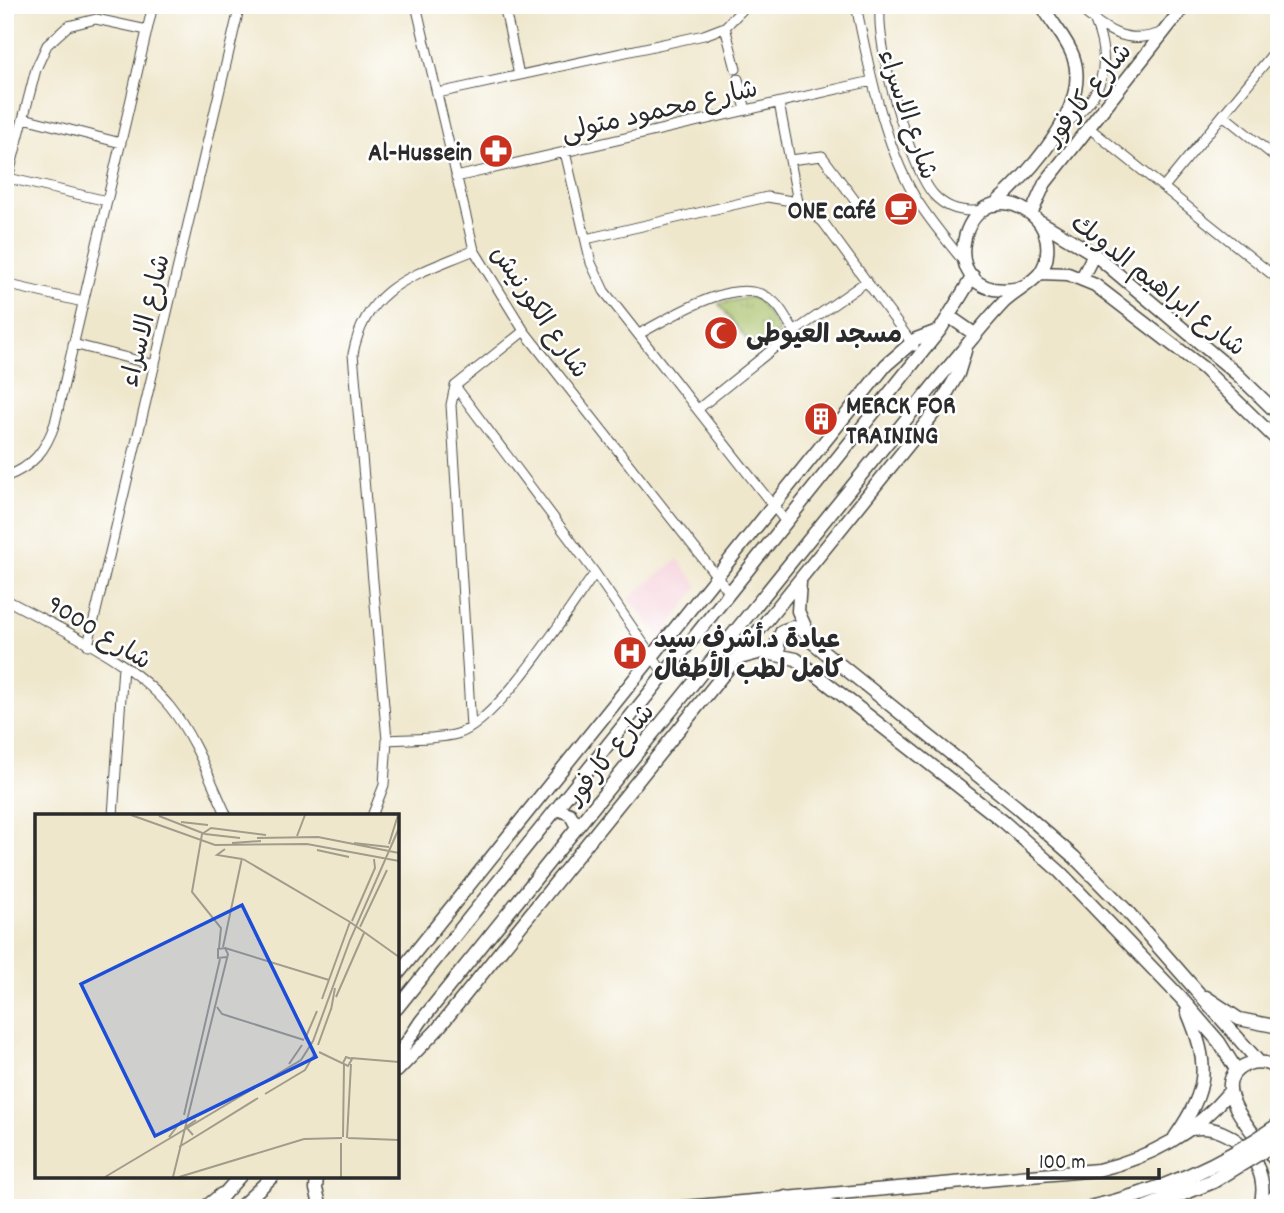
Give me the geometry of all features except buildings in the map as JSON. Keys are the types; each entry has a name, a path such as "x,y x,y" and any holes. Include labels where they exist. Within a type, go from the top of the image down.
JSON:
{"main road":[{"path":"1089,1208 1179,1182 1235,1153 1279,1125"},
{"path":"1146,1208 1213,1181 1279,1142"},
{"path":"209,1208 222,1195"},
{"path":"786,1198 835,1208"}],"street":[{"path":"5,477 21,471 37,459 48,442 153,5"},
{"name":"شارع الاسراء","path":"88,645 240,5"},
{"name":"شارع الكورنيش","path":"416,5 474,250 524,331 730,593"},
{"path":"504,5 519,75"},
{"path":"438,93 704,35 725,27 747,5"},
{"name":"شارع الاسراء","path":"856,5 872,81 915,196 964,262"},
{"name":"شارع الاسراء","path":"881,5 880,23 893,92 920,172 930,191 946,205 960,210 988,208"},
{"path":"988,208 1013,205 1035,217 1044,231 1048,252 1040,273 1020,288 995,289 973,276 964,262 962,239 973,217 988,208 1021,178 1058,128 1076,94 1076,67 1067,43 1042,5"},
{"path":"1076,5 1114,34 1136,39 1164,31"},
{"name":"شارع كارفور","path":"1035,217 1040,190 1185,5"},
{"path":"5,190 40,57 57,34 75,23 96,19 147,30"},
{"path":"1058,128 1083,113 1099,87 1104,56 1096,22"},
{"path":"725,27 746,110"},
{"path":"1164,187 1279,46"},
{"name":"شارع محمود متولى","path":"456,177 872,81"},
{"path":"779,103 798,202"},
{"path":"1223,116 1279,160"},
{"path":"24,118 121,143"},
{"path":"1088,127 1279,280"},
{"path":"565,152 591,263 604,290 786,522"},
{"path":"790,160 822,156 859,205"},
{"path":"8,178 107,201"},
{"path":"1021,178 1029,190 1040,190"},
{"path":"586,239 767,197 798,202 823,222 920,355"},
{"name":"شارع ابراهيم الدوبك","path":"1035,217 1094,254 1238,375 1279,415"},
{"path":"373,814 384,785 387,740 353,355 358,331 368,309 385,292 474,250"},
{"path":"1082,278 1094,254"},
{"name":"شارع ابراهيم الدوبك","path":"1040,273 1082,278 1106,293 1203,368 1279,442"},
{"name":"شارع كارفور","path":"399,1006 940,330 973,276"},
{"path":"698,409 794,332 867,281"},
{"path":"5,284 83,302"},
{"name":"شارع كارفور","path":"399,1053 421,1021 863,472 976,335 1020,288"},
{"path":"639,334 702,301 745,292 767,297 776,304 794,332"},
{"path":"950,317 976,335"},
{"path":"399,973 886,365 911,342 940,330"},
{"path":"471,727 451,405 455,386 524,331"},
{"path":"73,344 155,365"},
{"path":"399,1069 436,1031 946,398 958,374 965,348"},
{"path":"455,386 595,573 665,675"},
{"path":"850,518 863,472"},
{"path":"387,740 458,734 471,727 518,678 595,573"},
{"path":"801,579 798,611 805,631 817,647 1046,831 1127,911 1192,988 1262,1062 1279,1070"},
{"name":"شارع 9000","path":"5,599 88,645 150,686 187,733 226,814"},
{"path":"780,653 777,642 782,631 793,627 805,631"},
{"path":"736,660 762,652 780,653 803,664 1033,846 1087,898 1181,998 1219,1042 1237,1071"},
{"path":"113,814 123,666"},
{"path":"662,725 689,719"},
{"path":"573,790 577,803 585,807 594,806"},
{"path":"557,809 570,814 577,827"},
{"path":"439,923 474,912"},
{"path":"489,937 527,919"},
{"path":"1192,988 1239,1019 1279,1027"},
{"path":"1171,1143 1196,1104 1204,1077 1202,1049 1181,998"},
{"path":"674,1208 1098,1170 1136,1159 1171,1143 1192,1129 1229,1092 1237,1071 1279,1056"},
{"path":"1229,1092 1234,1107 1279,1166"},
{"path":"1192,1129 1216,1128 1237,1140 1263,1179 1264,1196 1261,1208"},
{"path":"222,1195 238,1178"},
{"path":"239,1208 271,1178"},
{"path":"317,1178 316,1189 321,1208"},
{"path":"1261,1208 1279,1192"}],"shaded area":[{"path":"678,559 698,586 661,638 629,598"}],"green space":[{"path":"750,297 758,300 780,331 755,350 719,304"}],"place":[{"name":"Al-Hussein","path":"496,151"},
{"name":"ONE café","path":"901,209"},
{"name":"مسجد العيوطى","path":"721,333"},
{"name":"MERCK FOR TRAINING","path":"821,419"},
{"name":"عيادة د.أشرف سيد كامل لطب الأطفال","path":"630,653"}]}
